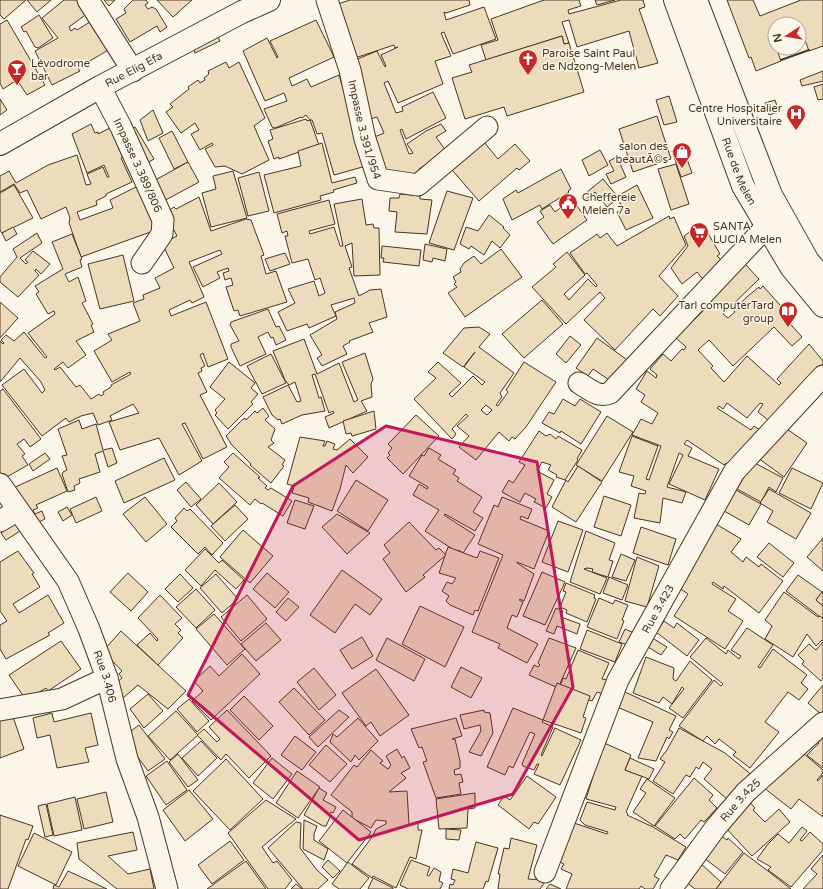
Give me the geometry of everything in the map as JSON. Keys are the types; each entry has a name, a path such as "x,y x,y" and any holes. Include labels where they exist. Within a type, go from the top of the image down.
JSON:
{"main road":[{"name":"Rue Elig Efa","path":"0,144 100,88 242,12 269,0"},
{"name":"Rue de Melen","path":"675,0 743,186 791,267 823,306"},
{"name":"Rue de Melen","path":"696,0 771,195 808,261 823,280"}],"street":[{"path":"88,0 133,71"},
{"name":"Impasse 3.391/954","path":"327,0 350,70 365,139 378,179 418,185 487,127"},
{"name":"Impasse 3.389/806","path":"100,88 124,133 163,220 162,234 142,263"},
{"path":"579,383 596,394 605,396 610,393 766,227"},
{"name":"Rue 3.423","path":"545,872 618,680 734,472 823,376"},
{"name":"Rue 3.406","path":"0,484 68,581 89,629 107,678 127,759 148,816 167,889"},
{"path":"0,521 18,510"},
{"path":"0,710 62,700 107,678"},
{"name":"Rue 3.425","path":"671,889 716,827 746,792 823,723"}],"highlighted area":[{"path":"386,426 537,462 573,687 513,794 359,840 188,695 293,486"}],"building":[{"path":"0,0 26,0 4,19 0,15"},
{"path":"27,0 51,0 37,12"},
{"path":"64,0 83,0 92,10 69,27 71,31 75,28 77,30 98,17 115,46 78,68 80,71 52,85 35,51 58,38 42,18"},
{"path":"104,0 115,0 109,6"},
{"path":"133,0 146,0 148,3 145,5 148,9 152,7 156,9 167,27 160,32 157,26 130,42 116,19 126,13 124,9"},
{"path":"157,0 192,0 173,17"},
{"path":"350,0 469,0 470,5 446,13 444,12 446,20 484,7 496,39 453,54 444,32 441,33 451,56 435,61 443,84 398,103 388,81 384,83 396,113 403,111 402,107 433,92 446,118 406,139 402,129 400,130 409,154 413,153 407,144 426,131 441,124 446,131 436,137 446,151 419,169 420,171 397,180 386,176 372,138 384,133 377,117 367,120 355,60 377,51 385,67 386,66 381,55 398,47 395,48 394,45 352,59 338,4"},
{"path":"544,0 579,0 581,6 568,10 569,14 621,0 643,0 645,7 639,9 658,63 639,68 629,31 577,47 569,20 562,22 569,43 564,44 562,36 486,60 481,45 498,40 491,19"},
{"path":"595,0 615,0 597,5"},
{"path":"727,0 753,0 760,16 801,0 823,0 823,46 809,51 807,46 807,16 767,16 767,56 779,56 781,61 756,71 751,57 749,58"},
{"path":"39,15 53,38 38,48 35,47 26,31 24,32 21,27"},
{"path":"7,20 45,85 27,95 17,80 3,89 0,83 0,24"},
{"path":"316,20 334,57 289,78 292,86 307,79 311,87 339,75 366,166 334,175 322,133 317,134 312,120 310,120 306,115 302,118 301,117 275,128 272,127 264,109 287,101 284,93 265,101 243,51 267,38 277,58 278,57 270,41"},
{"path":"217,35 220,41 195,53 193,47"},
{"path":"562,36 564,44 569,43 584,92 507,116 504,107 465,119 452,78 472,72 469,65"},
{"path":"226,62 229,68 239,62 265,118 254,126 269,160 242,174 225,166 215,167 205,149 213,145 212,143 200,150 191,134 199,130 195,123 181,133 166,112 173,107 170,104 189,89 188,87 198,80 200,83 205,80 204,78 209,74 208,71"},
{"path":"823,71 823,81 802,86 800,80"},
{"path":"823,84 823,99 818,100 814,87"},
{"path":"669,96 677,122 664,125 656,100"},
{"path":"0,99 7,110 0,115"},
{"path":"775,100 779,112 769,115 765,103"},
{"path":"153,110 163,133 148,141 140,120"},
{"path":"657,116 671,159 633,172 619,129"},
{"path":"306,119 307,121 310,120 319,145 279,159 279,157 274,159 268,141 273,139 270,130"},
{"path":"91,124 95,133 98,132 98,134 110,128 132,182 106,194 106,196 96,201 97,205 77,212 80,220 113,208 110,200 138,186 155,218 152,220 156,230 81,257 69,223 70,218 66,207 41,219 27,190 20,193 14,184 0,192 0,176 9,171 16,183 48,165 77,155 86,185 91,184 87,174 103,167 107,177 109,177 104,165 87,173 72,134"},
{"path":"135,127 154,159 142,166 125,133"},
{"path":"172,131 188,162 174,169 159,138"},
{"path":"484,142 498,159 515,144 530,161 519,170 517,168 479,201 452,170"},
{"path":"322,143 332,183 355,177 357,183 333,190 334,192 320,196 321,200 274,213 264,175 301,166 298,151"},
{"path":"683,148 692,173 681,177 672,151"},
{"path":"600,150 608,165 589,176 582,160"},
{"path":"617,157 626,177 611,184 606,174 614,171 609,161"},
{"path":"188,162 199,182 160,203 150,183"},
{"path":"676,164 689,204 671,210 658,169"},
{"path":"561,169 571,189 568,191 569,192 542,209 540,205 512,220 503,199 516,190 518,193"},
{"path":"233,171 247,218 211,227 202,193 216,189 213,176"},
{"path":"259,172 269,211 248,216 238,178"},
{"path":"603,179 617,196 614,198 616,200 607,207 595,192 584,201 581,197"},
{"path":"14,185 33,218 2,233 0,230 0,193"},
{"path":"637,185 653,218 626,230 617,212 624,209 616,197"},
{"path":"447,191 473,198 454,250 429,243"},
{"path":"400,194 420,196 420,199 432,200 427,234 395,232 397,212 389,211 390,198 399,198"},
{"path":"199,197 211,231 246,219 251,220 264,255 261,256 266,274 276,271 287,302 240,316 238,310 234,311 226,287 233,285 231,278 225,280 223,273 229,271 228,268 217,272 220,278 203,287 193,267 222,254 220,250 189,262 204,297 192,303 190,300 169,310 171,316 206,302 228,359 208,367 203,353 200,355 205,366 201,368 202,371 198,373 207,392 200,395 227,447 203,459 185,423 182,424 202,461 179,475 159,438 120,450 109,422 139,413 133,404 110,416 112,420 98,425 93,413 81,416 69,422 66,418 42,436 2,385 24,369 42,393 45,390 41,382 20,358 0,382 0,341 3,344 4,343 1,340 6,335 14,341 24,332 45,358 47,357 28,333 55,314 54,311 48,314 36,294 39,292 35,286 63,269 52,242 72,234 82,259 80,260 82,267 65,274 69,282 78,277 86,301 82,303 93,324 91,325 94,332 76,341 86,355 68,368 63,362 54,369 55,370 60,367 76,387 80,385 91,399 99,394 101,396 104,394 103,392 111,387 111,385 131,374 130,372 112,382 94,351 112,340 108,334 140,321 133,303 144,299 143,295 160,288 155,278 174,268 162,243 177,236 165,213 174,207 176,209"},
{"path":"362,199 366,225 373,224 374,228 379,228 380,275 354,276 352,243 345,246 352,267 349,268 359,296 370,290 381,289 387,317 369,323 373,332 349,341 350,342 343,346 347,354 322,366 317,358 322,355 310,335 337,319 335,312 355,303 354,298 331,305 336,316 309,328 307,324 287,331 278,312 295,303 288,289 314,281 319,296 325,293 320,278 315,280 308,259 292,263 285,236 288,236 287,231 282,233 277,214 329,200 335,224 309,231 310,234 334,227 340,246 343,246 334,204"},
{"path":"572,199 587,220 553,244 537,222 544,217 540,211 550,205 555,212"},
{"path":"489,215 504,227 503,228 510,235 500,248 492,241 484,255 471,246 469,249 460,244 466,227 478,231"},
{"path":"669,216 670,219 674,217 686,245 659,276 678,296 660,316 653,309 615,350 584,320 605,298 600,292 566,324 532,287 556,267 553,264 567,252 585,275 564,294 569,300 588,279 596,287 597,285 587,273 585,274 570,253 597,234 600,238 607,233 617,246"},
{"path":"702,223 720,254 717,256 726,265 706,283 697,272 682,284 671,268 688,246 684,236"},
{"path":"13,227 17,234 6,241 2,233"},
{"path":"37,233 42,243 20,258 26,264 28,262 25,260 33,251 50,264 41,274 36,269 35,271 39,275 18,297 0,282 0,277 17,257 13,249"},
{"path":"425,244 447,249 445,261 433,258 432,262 423,260"},
{"path":"382,246 421,250 419,266 383,262 384,258 381,258"},
{"path":"501,249 522,277 465,317 448,293 457,287 454,284 456,282 453,277 461,272 460,269 464,263 474,256 481,264"},
{"path":"285,253 290,264 270,271 265,259"},
{"path":"123,255 134,301 100,309 88,264"},
{"path":"745,264 759,279 723,314 728,318 735,312 733,310 748,296 759,287 760,289 763,286 788,314 784,317 802,337 792,346 774,327 733,366 709,340 698,350 713,366 711,368 724,382 747,356 779,385 781,383 777,379 809,344 823,361 823,370 773,424 758,412 763,404 760,403 747,418 727,403 723,409 719,406 717,408 751,430 754,426 760,430 730,466 726,463 724,465 687,440 684,444 692,448 688,456 719,469 705,500 669,484 683,455 679,453 667,487 686,492 682,503 663,498 660,523 634,518 639,493 645,494 646,491 631,486 634,476 619,472 632,436 658,446 646,479 649,480 661,446 632,435 641,419 652,424 658,413 641,402 645,395 636,389 647,371 656,378 657,375 650,369 663,354 671,361 682,349 684,350 686,347 676,338 712,302 711,301"},
{"path":"542,300 563,324 524,358 502,334"},
{"path":"0,302 18,318 0,338"},
{"path":"268,309 276,327 279,326 286,340 276,345 273,337 271,338 268,332 258,337 266,354 240,366 231,347 231,344 239,341 230,325 231,322"},
{"path":"479,327 490,334 479,347 514,373 500,393 502,397 496,405 498,406 508,392 506,390 524,362 556,382 526,427 515,439 512,437 509,441 499,432 476,460 459,447 469,436 457,426 468,416 466,414 452,429 456,434 452,439 414,399 436,378 428,372 438,362 461,383 449,394 452,397 473,376 482,385 485,382 464,367 475,352 463,367 443,353 464,328","holes":["486,405 492,410 487,415 481,410"]},
{"path":"570,336 581,345 566,363 556,354"},
{"path":"597,338 630,362 615,384 593,369 588,376 576,368"},
{"path":"304,339 317,374 339,363 354,402 358,400 342,362 365,353 373,379 371,384 372,397 361,401 367,411 329,428 325,417 334,413 333,411 329,413 315,374 312,375 319,398 321,397 325,411 302,415 282,424 280,419 278,420 272,415 263,397 288,385 297,402 301,401 295,382 289,385 285,380 273,351"},
{"path":"271,354 286,383 262,394 247,366"},
{"path":"229,362 255,383 251,388 258,394 251,402 253,404 228,429 215,415 217,413 215,410 225,399 210,387"},
{"path":"3,389 41,439 30,447 24,439 17,444 25,454 22,456 28,465 3,479 0,474 0,391"},
{"path":"563,399 575,406 580,399 601,412 581,444 561,431 560,433 542,423 549,412 554,414"},
{"path":"263,408 269,416 265,420 275,429 271,440 274,443 268,447 285,460 282,465 284,466 271,483 250,465 251,464 232,445 226,436 242,420 245,418 246,420 255,411 257,413"},
{"path":"374,411 376,429 352,436 351,433 346,434 343,421"},
{"path":"416,415 439,436 403,474 387,458 390,455 388,453 392,448 388,444"},
{"path":"607,416 633,432 602,481 576,465"},
{"path":"79,420 82,429 96,424 103,450 112,448 117,463 108,467 103,451 95,454 100,472 79,479 80,483 74,486 75,490 68,492 62,474 67,470 62,456 67,455 58,429"},
{"path":"781,425 807,443 784,477 758,458"},
{"path":"539,431 546,436 550,434 556,439 558,436 582,450 577,459 578,460 565,480 556,477 557,475 548,470 551,465 542,462 537,471 554,480 547,494 552,497 546,508 534,502 536,499 525,493 520,502 502,492 509,480 513,483 525,465 519,462"},
{"path":"300,437 325,441 323,446 325,446 327,441 335,444 333,449 337,450 350,439 368,457 353,473 346,465 340,489 332,511 308,502 309,498 292,493 294,486 287,484"},
{"path":"429,448 441,455 438,459 456,470 453,474 459,478 457,481 482,497 473,512 483,518 475,531 445,514 444,515 475,535 463,553 458,550 457,552 425,531 439,510 413,495 419,484 427,489 428,487 409,476 422,455 424,456"},
{"path":"45,453 50,459 33,471 29,464"},
{"path":"233,453 260,477 258,478 267,486 265,488 268,490 271,488 292,501 283,516 255,499 250,505 219,478 229,467 224,462"},
{"path":"164,458 175,480 124,503 115,481"},
{"path":"753,462 783,478 776,492 769,487 761,502 737,489"},
{"path":"578,466 602,482 576,522 552,507 566,480 568,482"},
{"path":"57,468 67,491 36,505 38,508 33,510 35,514 42,511 45,519 35,524 11,489"},
{"path":"792,468 823,483 811,509 779,493"},
{"path":"356,480 388,500 368,531 337,511"},
{"path":"186,482 201,499 191,507 177,490"},
{"path":"219,483 237,502 213,524 196,505"},
{"path":"769,489 811,513 796,539 767,522 773,511 760,503"},
{"path":"736,490 761,504 749,525 724,511"},
{"path":"604,496 631,505 621,536 594,527"},
{"path":"96,497 102,511 76,523 70,509"},
{"path":"145,497 167,524 146,542 123,514"},
{"path":"502,497 532,509 528,519 521,516 520,519 549,531 534,569 517,562 534,574 524,601 519,600 523,602 517,617 512,615 507,628 538,644 527,663 498,648 500,644 472,632 503,555 478,544 494,505 498,507"},
{"path":"295,500 314,506 305,529 287,523"},
{"path":"235,505 248,519 225,541 211,526"},
{"path":"67,507 72,515 63,521 58,512"},
{"path":"184,508 187,511 190,509 223,543 212,555 205,547 198,554 171,527 177,521 175,518"},
{"path":"337,514 370,533 347,554 322,527"},
{"path":"558,521 583,530 568,572 542,562"},
{"path":"409,522 436,550 439,548 446,555 423,575 425,577 406,592 383,559 390,553 384,545"},
{"path":"15,523 20,531 6,540 1,533"},
{"path":"716,524 741,539 731,552 743,562 746,557 759,567 761,564 783,581 759,613 724,586 723,589 713,582 712,584 736,599 728,611 743,621 725,649 674,616 688,594 679,588"},
{"path":"641,527 676,539 668,565 633,553"},
{"path":"243,530 273,556 250,583 220,557"},
{"path":"586,531 615,543 609,560 613,561 608,577 592,572 593,569 584,569 607,578 600,594 570,582"},
{"path":"823,538 823,571 807,557"},
{"path":"769,543 794,563 783,577 757,557"},
{"path":"448,547 477,558 480,551 499,558 478,611 475,610 473,615 450,605 446,601 449,596 442,591 447,582 452,584 456,578 439,573"},
{"path":"205,549 219,563 222,560 244,580 236,589 215,570 201,586 185,570"},
{"path":"18,551 34,573 32,574 40,587 13,604 19,613 48,595 64,623 48,633 50,635 6,659 0,649 0,625 7,621 0,611 0,562"},
{"path":"621,554 635,560 626,581 612,577"},
{"path":"637,557 659,566 647,607 625,601"},
{"path":"342,570 382,599 370,615 355,604 335,633 310,615"},
{"path":"542,572 565,582 545,625 523,616"},
{"path":"128,573 148,592 131,611 110,592"},
{"path":"267,573 289,592 275,608 253,589"},
{"path":"180,574 193,588 178,602 165,589"},
{"path":"216,574 238,599 222,613 200,588"},
{"path":"798,575 822,592 816,600 823,606 823,619 786,591"},
{"path":"609,577 628,585 622,600 603,593"},
{"path":"566,583 595,595 594,598 596,599 587,622 566,613 567,610 560,607 566,592 563,591"},
{"path":"196,589 215,610 196,628 176,607"},
{"path":"784,592 818,617 820,616 823,619 823,641 822,640 816,646 807,634 793,657 765,639 772,626 765,620"},
{"path":"823,592 823,606 816,600"},
{"path":"160,595 182,618 175,624 181,630 178,633 183,638 158,665 137,645 150,633 157,641 158,639 138,618"},
{"path":"247,595 267,619 241,641 221,617"},
{"path":"288,598 299,607 286,621 276,612"},
{"path":"599,598 613,604 615,600 628,605 617,639 587,627"},
{"path":"420,606 464,627 445,667 402,644"},
{"path":"556,608 563,611 561,617 580,624 577,634 557,626 554,634 546,631"},
{"path":"214,614 245,649 227,665 196,629"},
{"path":"664,621 674,628 677,623 699,640 687,656 656,632"},
{"path":"266,623 281,640 256,661 241,644"},
{"path":"747,628 773,645 758,667 760,668 773,649 807,675 801,683 808,689 799,700 788,692 765,722 779,732 750,768 733,755 736,752 719,739 715,744 707,736 703,741 679,726 714,680 721,686 723,684 690,657 706,638 726,654 728,650 739,659 741,656 731,650"},
{"path":"625,629 634,633 628,645 619,642"},
{"path":"587,630 622,644 615,662 580,649"},
{"path":"121,631 186,691 168,709 138,685 123,698 114,689 114,685 122,678 119,674 122,671 103,651"},
{"path":"649,636 667,647 661,655 643,644"},
{"path":"362,637 373,656 352,669 340,650"},
{"path":"387,638 425,659 414,681 376,660"},
{"path":"549,638 576,648 558,688 529,675 534,665 538,667 540,665 538,663"},
{"path":"61,641 81,669 48,691 46,688 26,700 9,675"},
{"path":"823,642 823,679 821,681 802,664 804,661 798,655 809,644 816,650"},
{"path":"578,650 609,663 602,679 608,680 603,694 597,692 592,701 559,689 563,678 566,679"},
{"path":"242,654 260,674 211,720 192,701 203,691 194,681 210,666 219,676"},
{"path":"646,657 674,668 673,679 676,681 690,661 712,680 683,718 669,708 684,689 682,687 672,704 663,697 659,703 633,693"},
{"path":"461,667 482,678 471,698 451,687"},
{"path":"314,668 336,695 319,710 297,682"},
{"path":"376,669 409,715 380,736 371,722 366,726 342,693"},
{"path":"557,683 590,696 583,717 586,718 581,733 543,720"},
{"path":"823,685 823,716 808,703"},
{"path":"294,688 325,720 309,735 279,702"},
{"path":"623,691 676,716 669,730 673,732 669,739 667,737 656,761 638,758 653,722 617,707"},
{"path":"148,694 163,711 144,728 130,709"},
{"path":"244,696 273,726 259,740 230,710"},
{"path":"189,699 209,721 197,732 177,709"},
{"path":"513,708 543,720 542,722 553,727 541,755 542,756 555,728 581,740 560,785 534,774 539,764 537,764 534,770 523,766 522,764 535,734 530,732 513,768 509,766 505,775 487,767"},
{"path":"227,710 271,756 249,778 226,754 221,760 197,735 204,729 217,742 220,739 209,727"},
{"path":"339,710 349,717 318,747 309,737"},
{"path":"484,710 484,712 490,713 493,733 481,756 469,752 481,731 480,725 464,729 460,715"},
{"path":"176,711 198,735 170,760 148,736"},
{"path":"52,713 54,722 91,713 98,745 85,748 89,762 57,768 50,735 37,738 33,718"},
{"path":"12,714 24,749 0,758 0,718"},
{"path":"358,718 378,741 359,760 355,755 351,762 330,742 333,734 337,737"},
{"path":"456,718 462,736 452,739 455,739 460,761 460,768 454,770 455,775 461,774 463,782 459,783 461,794 436,798 423,762 427,761 422,747 419,748 411,729"},
{"path":"139,725 165,759 148,771 123,737"},
{"path":"679,728 725,753 753,776 728,800 704,779 712,769 703,762 699,769 696,767 690,777 686,775 673,794 653,781 665,762 660,759 667,750"},
{"path":"823,733 823,768 807,755 819,743 816,741"},
{"path":"295,736 316,752 302,770 281,755"},
{"path":"201,741 217,758 198,776 182,758"},
{"path":"602,742 631,755 625,770 642,776 626,812 628,814 627,815 653,827 686,847 678,860 666,855 654,876 659,879 653,889 645,889 641,886 639,889 566,889 572,874 561,869 564,864 558,861 574,823 607,834 608,832 585,825 580,820 587,802 615,810 616,807 586,799"},
{"path":"326,745 347,764 330,782 309,765"},
{"path":"397,749 402,758 404,756 410,768 401,773 406,778 389,792 407,791 409,824 418,822 418,830 422,830 416,859 410,857 396,888 373,876 372,878 352,864 372,837 376,829 386,824 386,821 376,820 371,828 352,818 352,812 331,795 354,765 357,767 371,750 383,761 380,763 388,769 391,765 386,756"},
{"path":"803,753 823,770 823,773 817,780 818,781 823,775 823,817 799,799 791,809 764,788 786,767 788,769"},
{"path":"178,754 198,780 188,787 169,762"},
{"path":"272,758 292,774 273,799 253,783"},
{"path":"630,758 654,769 649,779 625,770"},
{"path":"226,759 263,799 230,830 193,791"},
{"path":"167,761 187,790 166,805 146,776"},
{"path":"297,771 320,787 298,818 276,803"},
{"path":"527,776 556,797 538,824 534,822 529,829 498,805 504,796 510,800"},
{"path":"694,778 713,795 709,800 717,808 704,822 701,820 685,839 680,834 675,839 655,826"},
{"path":"647,779 675,798 654,826 633,812 646,793 640,789"},
{"path":"319,788 327,793 323,800 336,807 333,813 331,812 329,815 331,815 326,826 323,826 304,815"},
{"path":"189,790 213,819 185,841 163,810"},
{"path":"106,792 113,822 84,829 77,799"},
{"path":"475,793 475,808 468,809 467,828 439,829 436,799"},
{"path":"75,797 82,830 54,836 47,804"},
{"path":"747,799 755,808 753,810 765,822 779,809 790,822 752,856 724,826"},
{"path":"266,800 296,819 262,847 273,863 277,861 292,880 285,889 268,889 228,833"},
{"path":"46,804 53,835 45,837 38,806"},
{"path":"343,810 371,832 347,863 319,841"},
{"path":"0,815 33,826 28,840 26,839 8,889 0,889"},
{"path":"304,820 317,826 314,834 314,840 328,849 324,860 303,849"},
{"path":"296,822 301,823 300,848 317,870 328,880 318,889 303,889 268,848"},
{"path":"802,827 807,831 800,840 802,841 810,832 823,844 823,850 791,887 768,870 771,867 757,859 768,844 778,834 789,843"},
{"path":"446,829 461,830 459,840 446,839"},
{"path":"133,832 137,850 108,856 128,874 150,869 154,889 117,889 79,859 77,843"},
{"path":"34,833 72,852 56,885 18,866"},
{"path":"721,836 727,840 728,838 743,852 725,874 704,858"},
{"path":"511,838 537,845 528,879 546,880 540,889 498,889 500,874 498,874 504,848 509,849"},
{"path":"230,841 244,860 212,884 198,865"},
{"path":"476,842 498,848 488,882 486,881 483,889 449,889 450,884 453,885 455,880 451,879 453,869 468,873"},
{"path":"744,853 768,871 791,889 716,889"},
{"path":"823,855 823,889 803,889 817,874 811,869"},
{"path":"328,860 340,871 333,878 322,867"},
{"path":"411,860 430,867 427,875 429,876 434,868 441,872 439,881 443,883 440,889 408,889 400,885"},
{"path":"246,861 266,889 207,889"},
{"path":"348,862 369,878 360,889 339,889 332,884"},
{"path":"700,863 721,882 716,889 695,889 686,882"},
{"path":"68,871 107,889 53,889 54,885 59,887"},
{"path":"373,878 393,888 393,889 368,889"},
{"path":"296,884 302,889 291,889"},
{"path":"550,884 561,889 546,889"}],"wall":[{"path":"781,60 809,50"}],"place":[{"name":"Paroise Saint Paul de Ndzong-Melen","path":"528,76"},
{"name":"Lévodrome bar","path":"17,86"},
{"name":"Centre Hospitalier Universitaire","path":"796,131"},
{"name":"salon des beautÃ©s","path":"682,169"},
{"name":"Cheffereie Melen 7a","path":"568,220"},
{"name":"SANTA LUCIA Melen","path":"699,249"},
{"name":"Tarl computerTard group","path":"788,328"}]}
